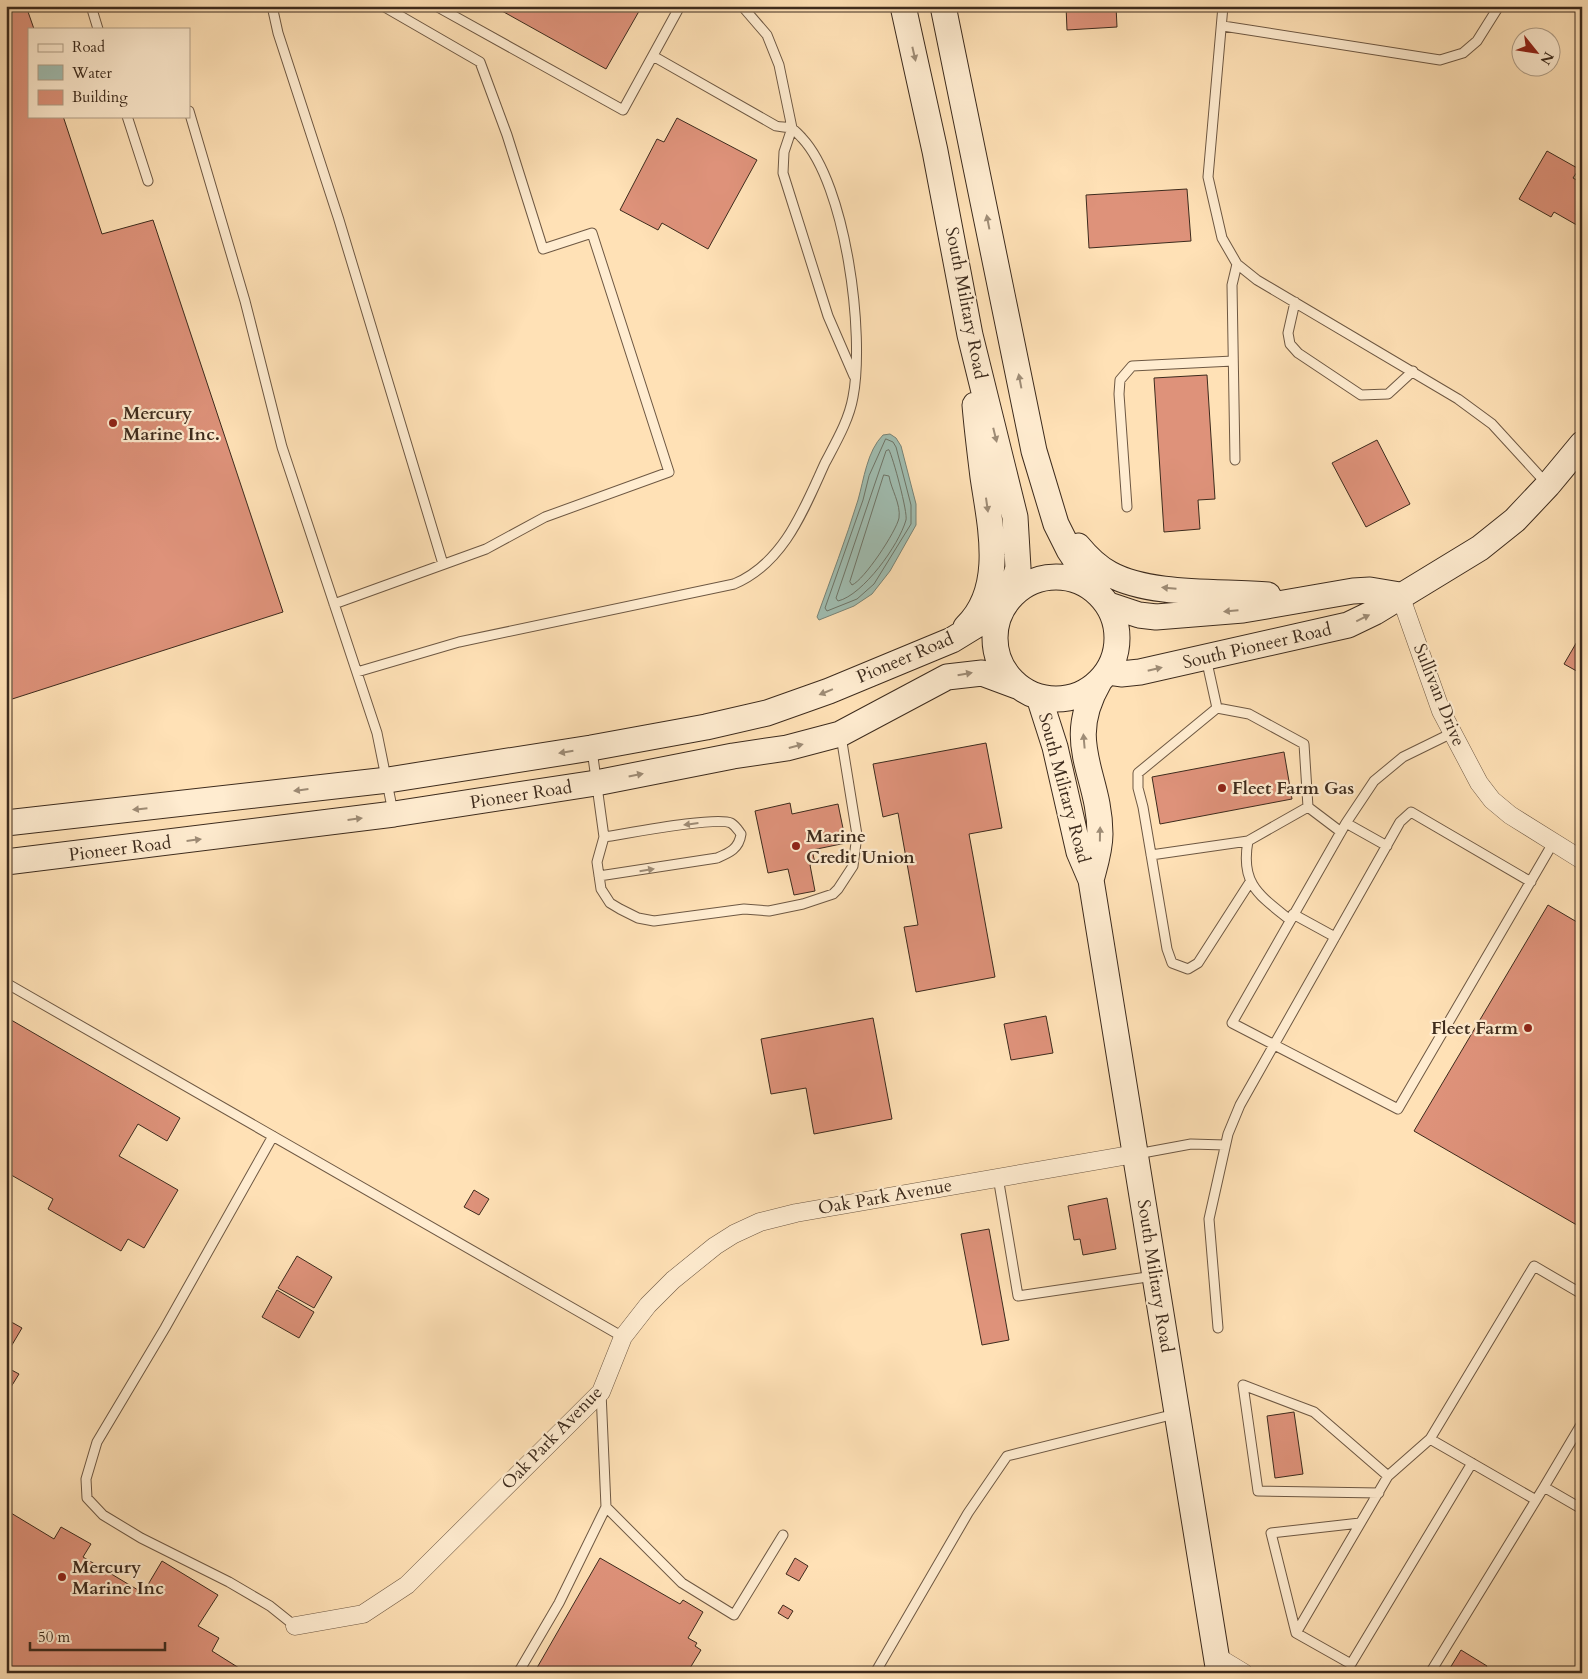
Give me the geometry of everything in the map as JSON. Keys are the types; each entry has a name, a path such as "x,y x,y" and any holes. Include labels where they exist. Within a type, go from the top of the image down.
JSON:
{"main road":[{"name":"South Military Road","path":"903,6 936,151 970,335 1016,522 1018,568 1004,604"},
{"path":"943,6 1034,451 1051,507 1069,550 1102,597 1116,621 1118,639 1115,656 1103,677 1086,691 1071,698 1055,700 1028,691 1003,670 996,651 994,630 1004,604 1022,586 1040,578 1059,576 1078,580 1102,597"},
{"path":"952,640 973,621 982,606 990,581 992,561 990,520 975,413 970,335"},
{"name":"South Pioneer Road","path":"1103,677 1140,672 1206,658 1348,625 1374,612 1480,548 1515,520 1548,485 1582,444"},
{"path":"1051,507 1085,554 1096,565 1123,580 1157,587 1305,599"},
{"name":"South Pioneer Road","path":"1102,597 1139,615 1156,617 1243,610 1370,590 1400,595"},
{"name":"Pioneer Road","path":"6,823 388,780 591,748 767,713 829,691 952,640 1004,604"},
{"name":"Pioneer Road","path":"6,862 394,814 596,782 709,760 787,748 840,734 921,693 947,677 982,673 1028,691"},
{"name":"South Military Road","path":"1091,880 1100,835 1099,817 1084,749 1082,727 1090,698 1103,677"},
{"name":"South Military Road","path":"1028,691 1055,747 1079,852 1091,880 1217,1664"}],"street":[{"name":"Sullivan Drive","path":"1400,595 1441,711 1468,764 1492,800 1510,815 1582,860"},
{"name":"Oak Park Avenue","path":"295,1626 362,1614 407,1585 601,1392 623,1337 648,1305 685,1269 715,1246 747,1228 796,1213 1135,1154"},
{"path":"1217,1664 1244,1673"}],"lane":[{"path":"91,6 98,28"},
{"path":"272,6 278,33 339,220 443,564"},
{"path":"334,604 486,549 545,517 669,472 592,233 543,249 507,136 480,62 383,6"},
{"path":"436,6 623,110 680,6"},
{"path":"742,6 762,28 771,43 779,65 792,128 784,152 783,174 833,330 855,378"},
{"path":"1223,6 1223,26 1208,177 1222,238 1237,264 1257,280 1458,398 1492,424 1548,485"},
{"path":"1223,26 1440,60 1463,53 1476,41 1499,6"},
{"path":"357,672 459,642 734,584 752,575 777,552 800,515 849,412 855,378 853,308 844,240 822,168 813,151 792,128 776,126 653,56"},
{"path":"190,114 245,301 282,447 380,742 394,814"},
{"path":"128,118 148,181"},
{"path":"1235,460 1232,285 1237,264"},
{"path":"1295,302 1288,333 1290,344 1306,359 1362,395 1388,394 1413,371"},
{"path":"1126,507 1120,380 1132,366 1233,361"},
{"path":"1206,658 1217,708"},
{"path":"1217,708 1249,714 1304,744 1308,807 1341,832"},
{"path":"1217,708 1138,773 1138,788 1152,855 1167,949 1172,962 1188,969 1198,963 1250,882"},
{"path":"1452,733 1403,757 1388,767 1374,781 1346,823 1232,1023 1398,1109 1553,843"},
{"path":"591,748 604,837 597,862 604,896 610,903 638,918 654,921 744,909 769,911 832,894 838,889 853,866 857,835 840,734"},
{"path":"1152,855 1248,841 1308,807"},
{"path":"1218,1328 1209,1219 1225,1145 1240,1105 1400,822 1411,812 1531,882"},
{"path":"599,876 717,858 738,846 741,834 729,822 720,822 604,837"},
{"path":"1346,823 1387,846"},
{"path":"1248,841 1245,860 1250,882 1270,904 1291,917 1335,936"},
{"path":"6,983 623,1337"},
{"path":"273,1136 165,1328 97,1442 86,1479 87,1498 103,1515 141,1538 229,1582 270,1606 295,1626"},
{"path":"1135,1154 1191,1144 1225,1145"},
{"path":"998,1177 1018,1296 1155,1276"},
{"path":"1296,1633 1388,1476 1430,1438 1534,1266 1582,1294"},
{"path":"1379,1492 1258,1491 1243,1385 1314,1412 1388,1476"},
{"path":"518,1673 559,1603 606,1507 601,1392"},
{"path":"875,1673 968,1512 1007,1456 1177,1413"},
{"path":"1430,1673 1582,1423"},
{"path":"1430,1438 1536,1500"},
{"path":"1360,1523 1271,1533 1296,1633 1351,1664 1472,1463"},
{"path":"1544,1487 1582,1509"},
{"path":"606,1507 682,1583 734,1616 783,1535"}],"water":[{"path":"890,434 896,438 901,446 916,504 916,525 890,571 872,594 854,606 819,620 817,617 858,500 864,474 873,449 883,435"}],"building":[{"name":"Mercury Marine Inc.","path":"6,6 26,6 34,28 28,28 28,118 64,118 102,234 153,220 283,612 6,701"},
{"path":"493,6 642,6 606,69"},
{"path":"1066,6 1116,6 1117,27 1067,30"},
{"path":"677,118 757,160 708,249 662,223 658,230 620,210 657,139 664,142"},
{"path":"1547,151 1579,169 1573,178 1582,183 1582,228 1554,212 1551,217 1519,199"},
{"path":"1187,189 1191,241 1089,248 1086,195"},
{"path":"1207,375 1215,499 1198,500 1200,529 1164,532 1154,378"},
{"path":"1377,440 1410,504 1366,527 1332,463"},
{"path":"1582,633 1582,674 1564,664"},
{"path":"986,743 1002,828 969,834 995,977 916,992 904,927 918,925 898,813 883,817 873,764"},
{"name":"Fleet Farm Gas","path":"1284,752 1292,799 1160,824 1152,777"},
{"name":"Marine Credit Union","path":"790,803 792,814 838,804 846,843 812,850 815,863 810,865 815,891 794,895 788,869 768,873 755,811"},
{"name":"Fleet Farm","path":"1548,905 1582,925 1582,1228 1414,1131"},
{"path":"1046,1016 1053,1053 1011,1060 1004,1024"},
{"path":"6,1017 180,1118 167,1141 138,1124 119,1156 178,1190 144,1248 128,1239 121,1251 48,1209 53,1199 6,1172"},
{"path":"873,1018 892,1119 814,1134 806,1088 771,1094 761,1039"},
{"path":"474,1190 489,1199 479,1215 464,1207"},
{"path":"1107,1198 1116,1249 1083,1255 1080,1239 1074,1240 1068,1206"},
{"path":"989,1229 1009,1340 982,1345 961,1234"},
{"path":"297,1256 332,1277 314,1308 278,1288"},
{"path":"277,1290 314,1312 299,1338 262,1317"},
{"path":"6,1319 22,1328 6,1355"},
{"path":"6,1367 19,1374 6,1395"},
{"path":"1294,1412 1303,1474 1275,1478 1267,1416"},
{"name":"Mercury Marine Inc","path":"6,1510 54,1539 61,1527 91,1544 83,1557 143,1593 162,1561 218,1595 198,1626 219,1638 212,1651 247,1673 6,1673"},
{"path":"600,1558 680,1604 683,1600 703,1612 688,1638 697,1643 695,1646 701,1650 687,1673 534,1673"},
{"path":"795,1558 808,1566 799,1581 786,1574"},
{"path":"783,1605 793,1611 788,1619 778,1613"},
{"path":"1461,1650 1487,1666 1483,1673 1447,1673"}],"place":[{"name":"Mercury Marine Inc.","path":"113,423"},
{"name":"Fleet Farm Gas","path":"1222,788"},
{"name":"Marine Credit Union","path":"796,846"},
{"name":"Fleet Farm","path":"1528,1028"},
{"name":"Mercury Marine Inc","path":"62,1577"}]}
